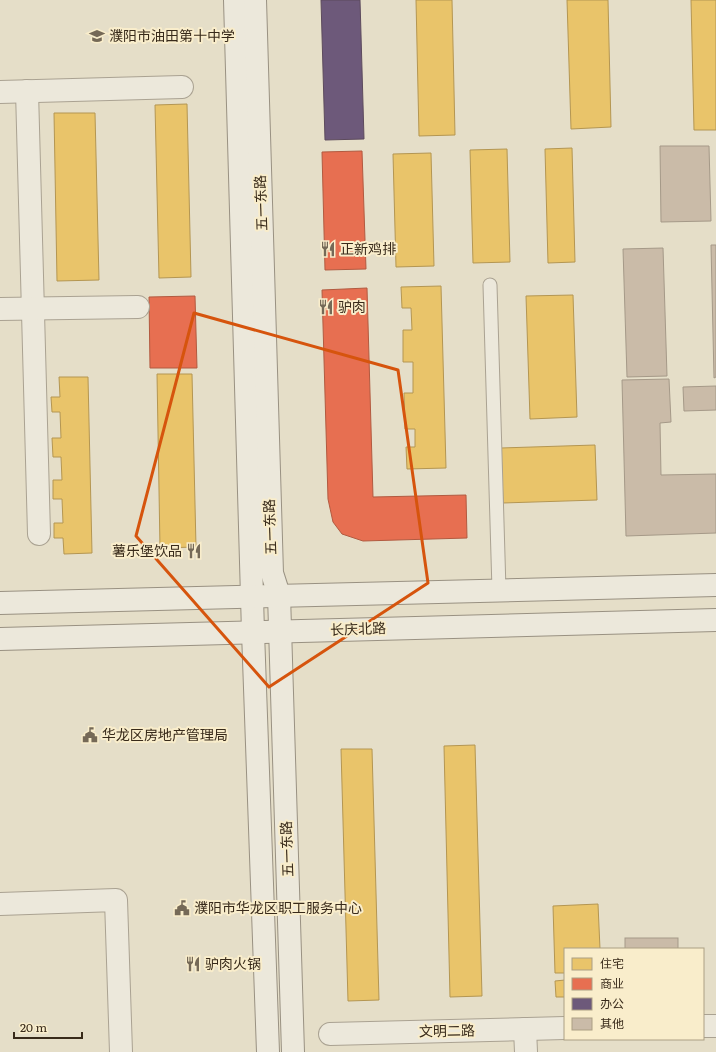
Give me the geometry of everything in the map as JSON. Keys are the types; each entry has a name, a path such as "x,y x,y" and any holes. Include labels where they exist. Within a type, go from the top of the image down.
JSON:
{"street":[{"name":"五一东路","path":"235,0 268,1052"},
{"name":"五一东路","path":"255,0 272,573 279,596 281,632 293,1052"},
{"path":"0,92 182,88"},
{"path":"27,91 38,534"},
{"path":"0,309 138,307"},
{"path":"0,603 716,585"},
{"name":"长庆北路","path":"0,639 716,620"},
{"path":"0,904 116,900 121,1052"},
{"path":"704,1026 716,1026"},
{"name":"文明二路","path":"330,1034 564,1028"},
{"path":"525,1029 526,1052"}],"lane":[{"path":"490,284 499,590"}],"highlighted area":[{"path":"194,313 398,370 428,583 269,687 136,536"}],"building: 住宅":[{"path":"416,0 452,0 455,135 419,136"},
{"path":"567,0 608,0 611,127 571,129"},
{"path":"691,0 716,0 716,130 694,130"},
{"path":"187,104 191,277 159,278 155,105"},
{"path":"54,113 95,113 99,280 57,281"},
{"path":"572,148 575,262 548,263 545,149"},
{"path":"507,149 510,262 473,263 470,150"},
{"path":"431,153 434,266 396,267 393,154"},
{"path":"441,286 446,468 407,469 406,447 415,447 415,429 405,429 404,393 413,393 413,362 403,362 403,330 412,330 411,308 402,308 401,287"},
{"path":"573,295 577,417 530,419 526,296"},
{"path":"157,374 192,374 196,547 160,548"},
{"path":"59,377 88,377 92,553 64,554 63,538 54,538 54,523 63,523 62,499 53,499 53,480 62,480 61,457 53,457 52,438 61,438 60,412 52,412 51,397 60,397"},
{"path":"595,445 597,500 503,503 501,448"},
{"path":"475,745 482,996 450,997 444,746"},
{"path":"341,749 372,749 379,1000 348,1001"},
{"path":"598,904 600,948 564,948 564,973 555,973 553,906"},
{"path":"564,980 564,997 556,997 555,981"}],"building: 商业":[{"path":"362,151 366,269 325,270 322,152"},
{"path":"367,288 373,497 466,495 467,538 363,541 342,534 333,522 328,499 322,290"},
{"path":"195,296 197,368 150,368 149,297"}],"building: 办公":[{"path":"321,0 360,0 364,139 325,140"}],"building: 其他":[{"path":"660,146 709,146 711,221 661,222"},
{"path":"711,245 716,245 716,377 714,378"},
{"path":"663,248 667,376 627,377 623,249"},
{"path":"669,379 671,422 660,423 661,475 716,474 716,533 626,536 622,380"},
{"path":"716,386 716,410 684,411 683,387"},
{"path":"625,938 678,938 678,948 625,948"}],"place":[{"name":"濮阳市油田第十中学","path":"97,36"},
{"name":"正新鸡排","path":"328,249"},
{"name":"驴肉","path":"326,307"},
{"name":"薯乐堡饮品","path":"194,551"},
{"name":"华龙区房地产管理局","path":"90,735"},
{"name":"濮阳市华龙区职工服务中心","path":"182,908"},
{"name":"驴肉火锅","path":"193,964"}]}
